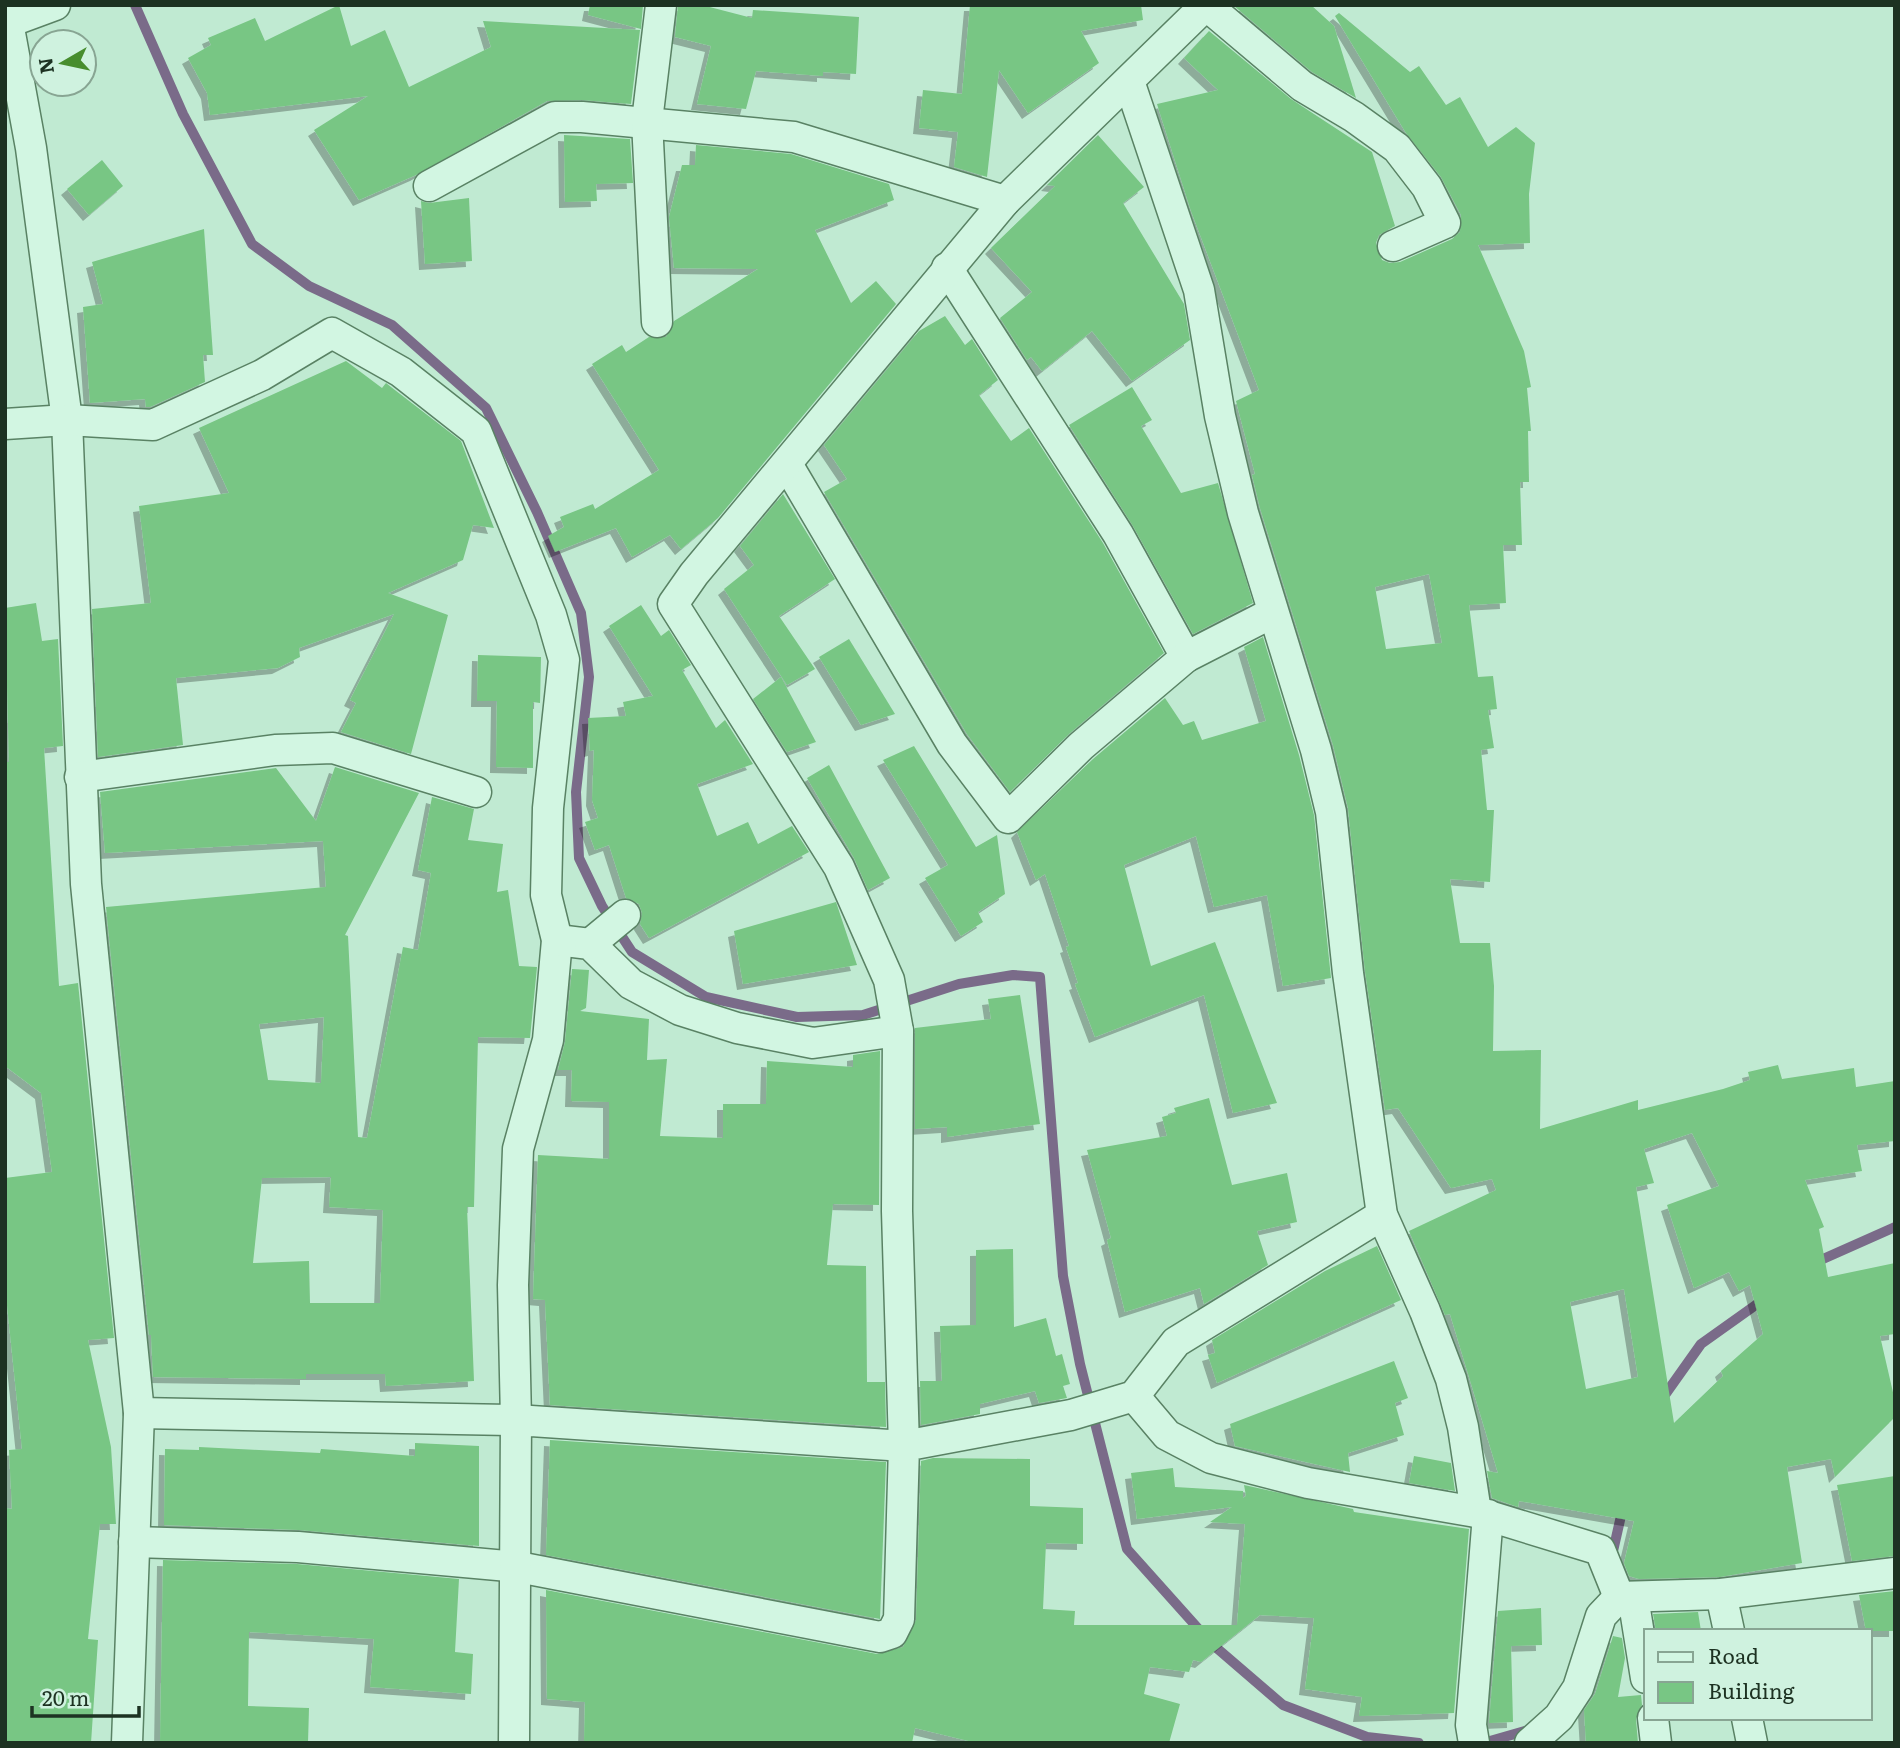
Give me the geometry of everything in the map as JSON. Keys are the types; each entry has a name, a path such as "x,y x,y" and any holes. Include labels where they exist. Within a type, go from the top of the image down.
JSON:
{"street":[{"path":"55,5 7,14 18,151 68,419 80,777 88,897 139,1413 127,1743"},
{"path":"657,321 647,121 661,5"},
{"path":"134,1542 298,1547 517,1567 880,1637 892,1633 898,1619 904,1446 897,1211 898,1031 889,980 839,867 673,604 947,268 1005,201 1206,5 1302,86 1354,117 1397,148 1427,187 1445,223 1393,246"},
{"path":"1129,81 1199,290 1220,416 1272,613 1309,721 1331,812 1348,973 1382,1215 1425,1311 1451,1379 1464,1427 1482,1514 1473,1734"},
{"path":"429,187 555,117 647,121 794,137 1005,201"},
{"path":"947,268 1118,534 1186,657"},
{"path":"5,424 68,419 153,425 262,375 332,334 401,372 476,430 551,615 564,660 548,808 547,895 556,940 548,1040 518,1149 513,1285 517,1567 514,1743"},
{"path":"787,464 945,732 1009,818 1081,746 1186,657 1272,613"},
{"path":"80,777 275,750 333,748 476,792"},
{"path":"590,944 625,915"},
{"path":"556,940 590,944 631,984 680,1010 737,1028 813,1043 898,1031"},
{"path":"139,1413 516,1420 904,1446 1071,1415 1123,1398 1176,1342 1382,1215"},
{"path":"1123,1398 1167,1435 1211,1458 1308,1483 1482,1514 1600,1550 1626,1597 1644,1670"},
{"path":"1530,1743 1559,1717 1578,1688 1601,1616 1626,1597 1721,1594 1895,1573"},
{"path":"1721,1594 1729,1629"},
{"path":"1653,1720 1657,1743"},
{"path":"1747,1720 1752,1743"}],"building":[{"path":"339,5 351,46 385,30 409,87 491,47 483,21 640,30 631,104 582,100 547,101 416,175 359,200 314,130 368,96 210,115 207,93 188,58 211,45 208,38 255,18 265,41"},
{"path":"590,5 643,5 641,29 588,15"},
{"path":"678,5 702,5 752,18 753,10 859,17 856,74 823,72 823,76 756,71 746,109 697,104 711,46 675,37"},
{"path":"970,5 1141,5 1143,20 1081,31 1099,63 1028,113 999,70 987,177 954,167 958,132 919,128 923,90 962,94"},
{"path":"1233,5 1311,5 1334,26 1356,98 1312,72"},
{"path":"1339,13 1410,72 1419,66 1446,105 1460,97 1488,147 1516,127 1535,143 1529,194 1530,243 1478,245 1524,351 1531,387 1527,388 1531,431 1528,431 1529,482 1520,482 1522,545 1503,545 1506,603 1469,605 1478,677 1493,676 1497,709 1488,710 1494,748 1481,750 1487,810 1494,810 1490,882 1450,879 1460,943 1490,943 1494,986 1493,1051 1541,1050 1540,1129 1638,1100 1638,1110 1723,1089 1750,1080 1748,1072 1778,1065 1782,1079 1854,1068 1856,1087 1895,1081 1895,1141 1857,1145 1862,1171 1805,1180 1824,1227 1819,1229 1828,1277 1895,1263 1895,1334 1880,1336 1895,1401 1895,1417 1835,1477 1831,1459 1787,1467 1802,1563 1720,1577 1639,1579 1629,1576 1624,1563 1634,1521 1519,1501 1518,1507 1492,1498 1487,1471 1498,1473 1450,1314 1445,1315 1409,1231 1496,1190 1492,1179 1451,1188 1398,1108 1385,1110 1365,971 1348,808 1333,745 1260,508 1252,475 1255,474 1236,401 1259,390 1191,211 1157,104 1218,90 1184,58 1209,31 1291,99 1372,152 1395,226 1379,235 1376,243 1382,260 1400,262 1452,239 1460,232 1461,215 1441,177 1406,133 1335,16","holes":["1429,574 1442,643 1386,649 1375,587","1692,1133 1719,1186 1667,1205 1694,1288 1729,1272 1739,1291 1750,1285 1763,1334 1721,1371 1723,1376 1674,1423 1636,1187 1654,1183 1644,1149","1624,1289 1638,1377 1586,1389 1570,1302"]},
{"path":"564,135 630,139 633,183 596,184 597,201 565,202"},
{"path":"1098,135 1144,187 1123,203 1184,304 1190,340 1132,381 1092,331 1042,371 1031,357 1027,360 1000,318 1032,292 991,248 1055,186 1047,185"},
{"path":"696,145 791,154 889,184 894,200 815,230 851,303 876,281 896,304 718,518 681,549 670,535 632,557 616,528 555,552 548,536 564,527 560,517 593,504 595,509 659,470 592,364 622,345 626,352 649,337 666,337 674,321 758,269 674,268 669,217 682,165 695,165"},
{"path":"102,160 123,186 89,215 67,189"},
{"path":"469,198 472,261 425,264 421,201 429,203"},
{"path":"204,229 213,355 203,355 205,382 150,407 146,407 145,399 90,403 83,307 103,304 92,262"},
{"path":"945,316 965,345 972,339 998,380 979,395 1011,441 1029,428 1103,543 1164,653 1070,733 1010,792 967,734 824,492 847,479 824,445 919,331"},
{"path":"346,361 382,388 386,383 461,441 494,528 473,525 463,560 388,593 448,615 411,754 341,732 356,703 350,700 394,614 299,648 300,657 278,668 176,678 183,745 98,757 92,609 151,603 139,506 229,493 199,428"},
{"path":"1132,387 1152,420 1141,426 1181,493 1218,483 1253,603 1193,634 1133,526 1069,425"},
{"path":"783,494 835,579 779,616 815,669 787,685 724,589 754,565 740,546"},
{"path":"36,603 42,641 58,639 63,746 44,748 59,986 78,983 114,1338 88,1340 111,1447 116,1524 100,1524 88,1639 98,1640 91,1743 5,1743 5,1508 12,1509 9,1450 22,1449 5,1286 5,1178 52,1172 41,1093 5,1066 5,762 9,762 5,608"},
{"path":"641,605 661,636 669,630 691,665 682,670 716,728 725,720 753,764 697,784 717,836 748,822 758,844 792,826 809,852 649,938 640,924 642,913 639,904 626,898 609,845 595,850 585,822 598,818 592,800 594,750 590,751 588,718 626,716 623,702 653,696 609,626"},
{"path":"1263,637 1299,755 1314,815 1331,978 1283,986 1267,895 1214,907 1196,836 1124,865 1151,966 1215,942 1277,1103 1233,1113 1204,995 1095,1037 1075,984 1078,983 1066,947 1069,946 1045,874 1036,880 1017,832 1093,759 1165,698 1183,725 1194,721 1202,740 1266,721 1244,647"},
{"path":"849,639 895,714 861,725 819,657"},
{"path":"478,655 541,657 540,703 533,702 533,768 496,767 497,701 477,701"},
{"path":"781,677 816,742 787,752 753,699"},
{"path":"914,746 976,847 997,835 1005,894 978,912 983,922 961,936 925,878 948,865 883,760"},
{"path":"829,765 890,878 868,890 854,858 807,778"},
{"path":"335,767 419,793 345,935 348,936 358,1137 367,1138 403,947 418,950 431,873 418,870 432,797 474,809 468,840 503,844 497,892 508,890 519,966 537,967 530,1038 478,1037 474,1207 467,1207 474,1381 386,1386 385,1374 306,1374 306,1379 153,1377 151,1335 106,907 326,887 323,841 105,853 100,792 276,768 316,821","holes":["324,1017 321,1083 268,1080 259,1024","331,1177 329,1207 383,1210 380,1303 310,1303 309,1261 253,1263 262,1178"]},
{"path":"836,902 857,965 743,984 734,931"},
{"path":"572,969 589,970 586,1008 580,1011 649,1019 647,1060 667,1059 660,1136 723,1138 723,1104 766,1104 767,1061 853,1067 853,1055 880,1051 879,1205 833,1204 827,1265 866,1266 867,1382 885,1382 886,1427 550,1405 545,1300 533,1299 538,1155 609,1159 609,1102 571,1101 572,1070 558,1070 565,1042"},
{"path":"1020,995 1040,1124 947,1137 947,1127 915,1129 915,1028 991,1019 988,999"},
{"path":"1209,1098 1232,1185 1287,1173 1297,1222 1257,1231 1268,1265 1204,1304 1200,1288 1125,1312 1107,1240 1111,1238 1087,1150 1167,1136 1162,1117 1176,1113 1174,1108"},
{"path":"1377,1246 1401,1300 1217,1383 1208,1355 1215,1353 1212,1340 1325,1271"},
{"path":"1013,1249 1014,1327 1046,1318 1056,1356 1062,1354 1070,1384 1063,1386 1067,1398 1039,1403 1035,1391 980,1404 980,1414 921,1425 920,1381 942,1381 940,1326 976,1325 976,1250"},
{"path":"1394,1361 1408,1398 1395,1403 1404,1435 1348,1453 1350,1472 1235,1446 1230,1424"},
{"path":"550,1440 886,1462 880,1619 546,1555"},
{"path":"415,1443 479,1446 479,1546 299,1530 164,1525 165,1449 199,1450 199,1447 320,1453 321,1449 415,1456"},
{"path":"1414,1456 1451,1463 1455,1491 1409,1483"},
{"path":"933,1458 1030,1459 1030,1506 1083,1508 1083,1544 1046,1543 1043,1609 1075,1611 1074,1625 1237,1625 1245,1524 1210,1522 1232,1507 1137,1519 1131,1473 1173,1468 1175,1487 1243,1491 1243,1498 1246,1496 1244,1485 1353,1509 1354,1512 1469,1529 1454,1713 1359,1716 1362,1697 1305,1689 1314,1618 1260,1615 1201,1662 1193,1660 1189,1672 1150,1667 1144,1694 1180,1704 1169,1743 977,1743 915,1728 912,1743 584,1743 585,1702 547,1699 546,1590 877,1654 903,1647 916,1620 921,1461"},
{"path":"1895,1476 1895,1556 1852,1561 1837,1485"},
{"path":"163,1560 297,1564 459,1579 455,1652 473,1654 471,1694 370,1687 374,1639 249,1632 248,1706 309,1708 308,1743 160,1743"},
{"path":"1895,1591 1895,1631 1866,1629 1859,1595"},
{"path":"1541,1608 1542,1645 1511,1646 1513,1722 1489,1723 1498,1611"},
{"path":"1698,1612 1701,1629 1656,1629 1653,1614"},
{"path":"1613,1636 1622,1638 1625,1658 1618,1697 1641,1695 1642,1705 1636,1719 1638,1743 1586,1743 1584,1710 1595,1694"}],"waterway":[{"path":"135,5 183,114 252,244 309,286 392,325 486,408 537,512 581,613 589,677 576,792 579,858 602,906 632,952 706,997 797,1017 863,1015 959,984 1013,975 1040,977 1063,1276 1080,1364 1127,1549 1212,1644 1283,1705 1367,1737 1419,1743"},
{"path":"1814,1263 1895,1227"},
{"path":"1662,1399 1701,1344 1767,1297"},
{"path":"1611,1560 1623,1507"},
{"path":"1483,1743 1532,1729"}]}
